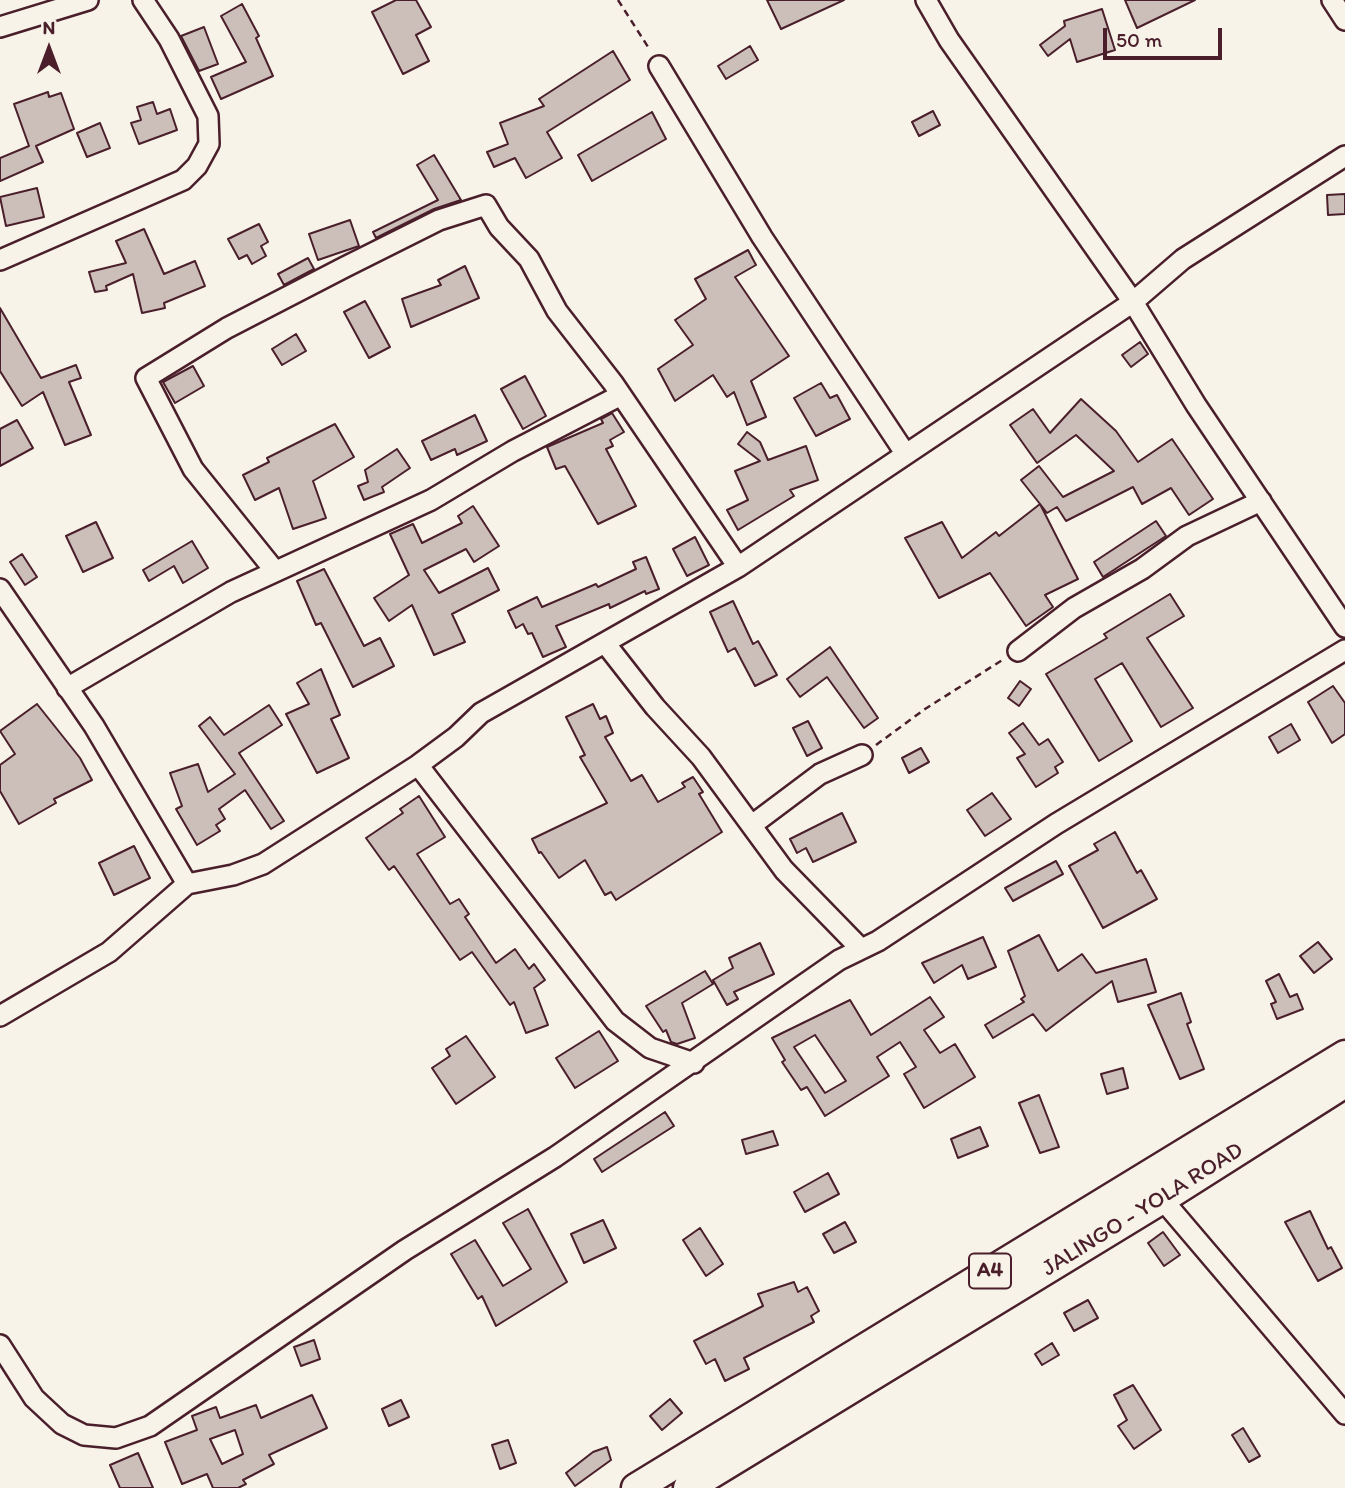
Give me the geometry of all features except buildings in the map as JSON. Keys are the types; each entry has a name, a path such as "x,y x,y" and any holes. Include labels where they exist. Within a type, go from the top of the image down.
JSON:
{"highway":[{"name":"A4","path":"636,1488 1345,1055"},
{"name":"JALINGO - YOLA ROAD","path":"688,1488 1162,1199 1345,1083"}],"street":[{"path":"0,27 88,0"},
{"path":"0,260 183,180 197,166 209,144 208,116 175,50 143,0"},
{"path":"926,0 939,23 1133,302 1196,405 1345,627"},
{"path":"939,0 939,23"},
{"path":"1332,0 1345,20"},
{"path":"659,66 762,237 905,453"},
{"path":"3,1008 109,952 187,884 233,876 263,864 418,765 456,737 481,713 738,567 1133,302 1183,259 1345,156"},
{"path":"275,571 193,469 146,378 227,328 345,267 439,220 486,205 499,227 530,259 558,311 621,395 738,567"},
{"path":"67,688 231,592 431,500 513,452 621,395"},
{"path":"1018,651 1074,608 1142,569 1187,536 1261,502"},
{"path":"0,589 94,726 187,884"},
{"path":"605,643 654,706 701,757 784,870 861,949"},
{"path":"0,1345 34,1398 62,1424 84,1435 116,1438 150,1426 405,1250 555,1157 694,1063 839,960 861,949 1056,824 1345,650"},
{"path":"752,825 820,774 862,755"},
{"path":"418,765 615,1021 650,1048 694,1063"},
{"path":"1162,1199 1345,1414"}],"path":[{"path":"618,0 640,30 659,66"},
{"path":"862,755 925,709 1018,651"}]}
